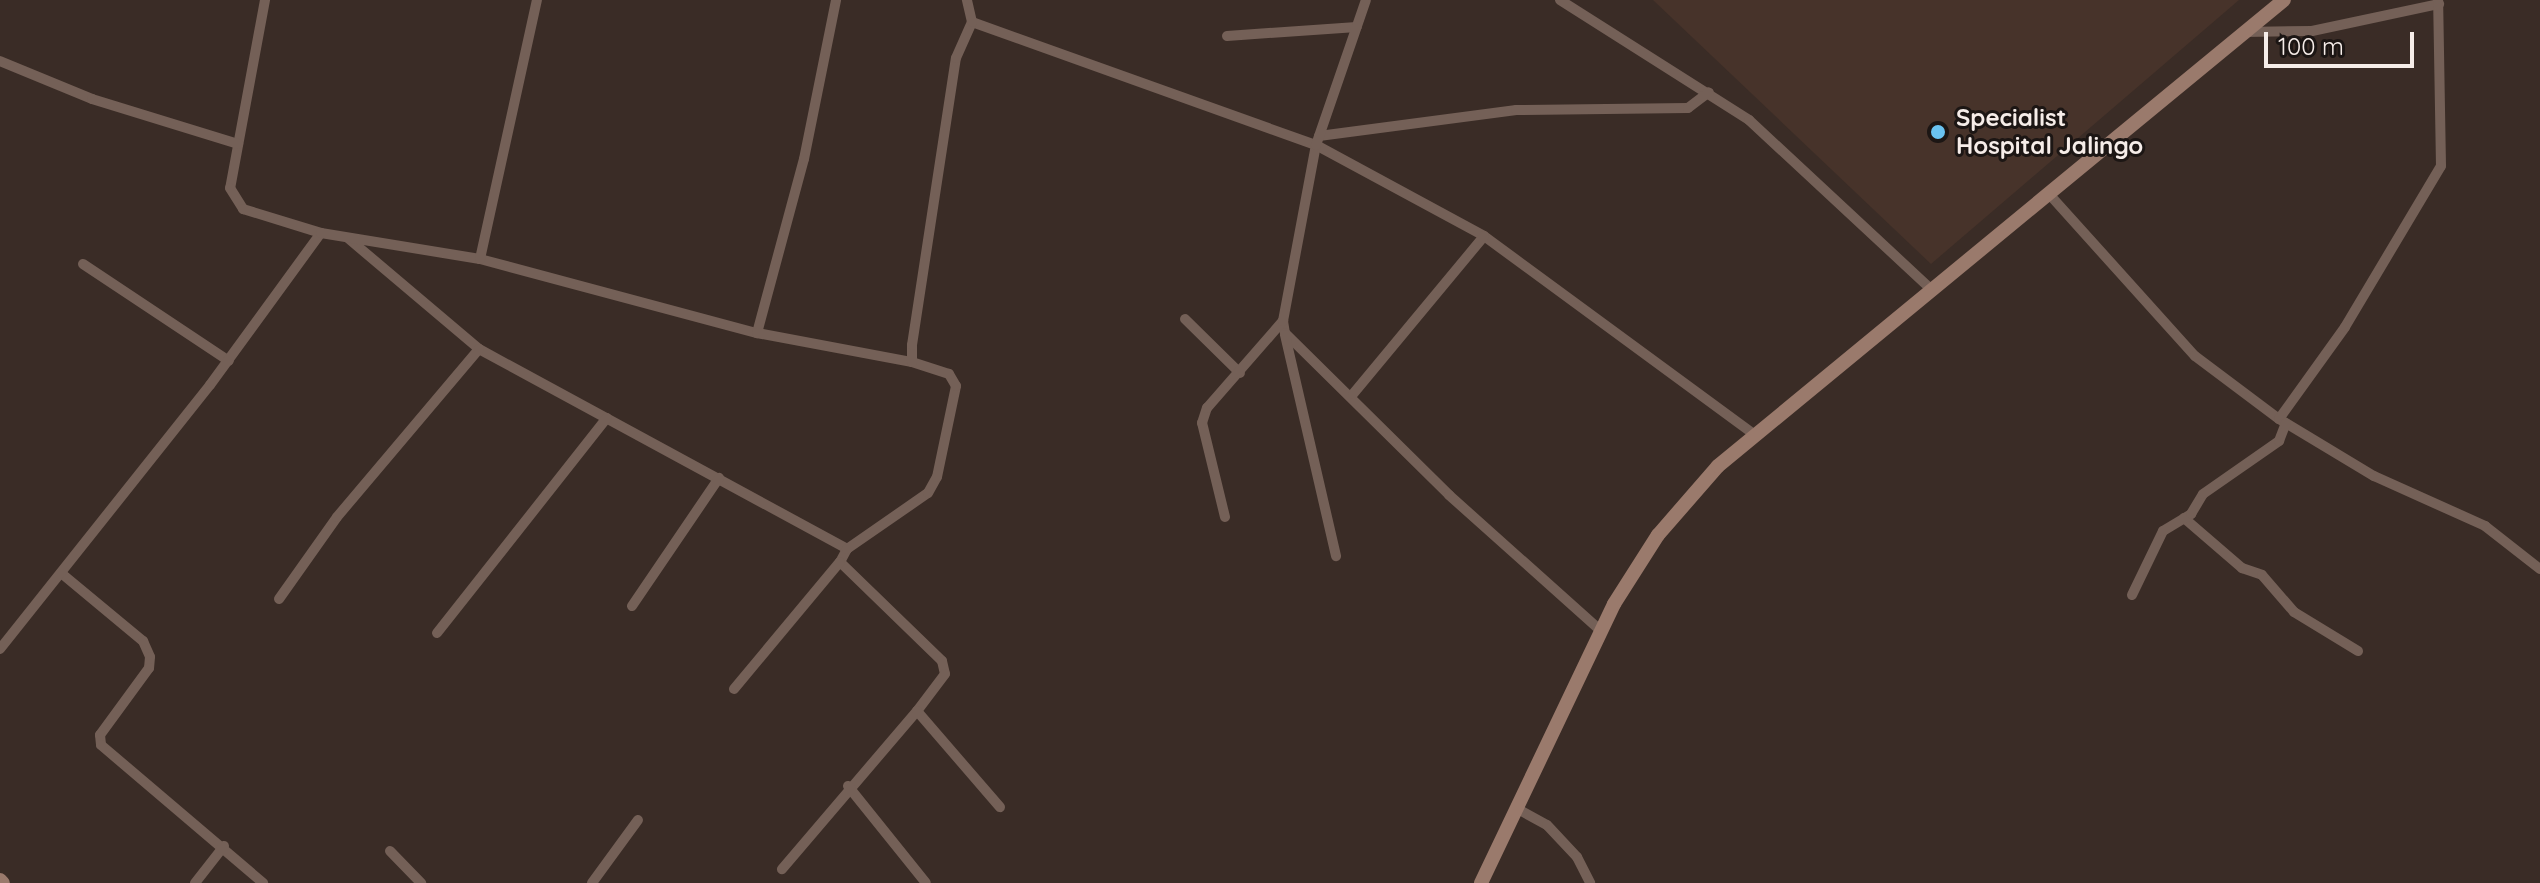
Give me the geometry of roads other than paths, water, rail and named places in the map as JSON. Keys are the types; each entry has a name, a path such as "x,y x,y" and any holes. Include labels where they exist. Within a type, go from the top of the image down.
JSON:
{"main road":[{"path":"1481,883 1601,631 1658,535 1754,434 2284,0"}],"street":[{"path":"265,0 230,188 238,205 321,233 480,259 757,333 912,362 949,374 956,386 937,477 928,493 847,549 840,562 734,689"},
{"path":"480,259 537,0"},
{"path":"757,333 804,159 836,0"},
{"path":"912,362 956,58 972,22 967,0"},
{"path":"1336,556 1283,321 1318,141 1366,0"},
{"path":"1560,0 1749,120 1931,289"},
{"path":"2132,595 2163,531 2184,518 2203,494 2279,441 2282,421 2345,327 2441,166 2439,2 2312,31 2245,32"},
{"path":"972,22 1318,141 1484,236 1754,434"},
{"path":"1227,36 1357,27"},
{"path":"0,61 92,99 238,144"},
{"path":"1318,141 1516,110 1688,108 1709,92"},
{"path":"2049,194 2195,356 2282,421 2374,476 2485,526 2540,569"},
{"path":"0,649 229,361 321,233"},
{"path":"1353,394 1484,236"},
{"path":"349,239 479,349 847,549"},
{"path":"83,264 229,361"},
{"path":"1185,319 1240,373"},
{"path":"1225,517 1202,423 1207,408 1283,321"},
{"path":"1285,333 1353,394 1449,495 1601,631"},
{"path":"279,599 337,517 479,349"},
{"path":"437,633 607,418"},
{"path":"632,606 719,478"},
{"path":"2184,518 2242,568 2262,575 2294,612 2358,651"},
{"path":"782,869 848,786 917,711 945,674 942,661 840,562"},
{"path":"61,573 143,641 150,657 149,668 100,735 101,745 224,846 263,883"},
{"path":"917,711 1000,807"},
{"path":"848,786 926,883"},
{"path":"1516,808 1547,825 1577,857 1590,883"},
{"path":"592,883 638,820"},
{"path":"195,883 224,846"},
{"path":"390,851 421,883"}],"place":[{"name":"Specialist Hospital Jalingo","path":"1938,132"}]}
